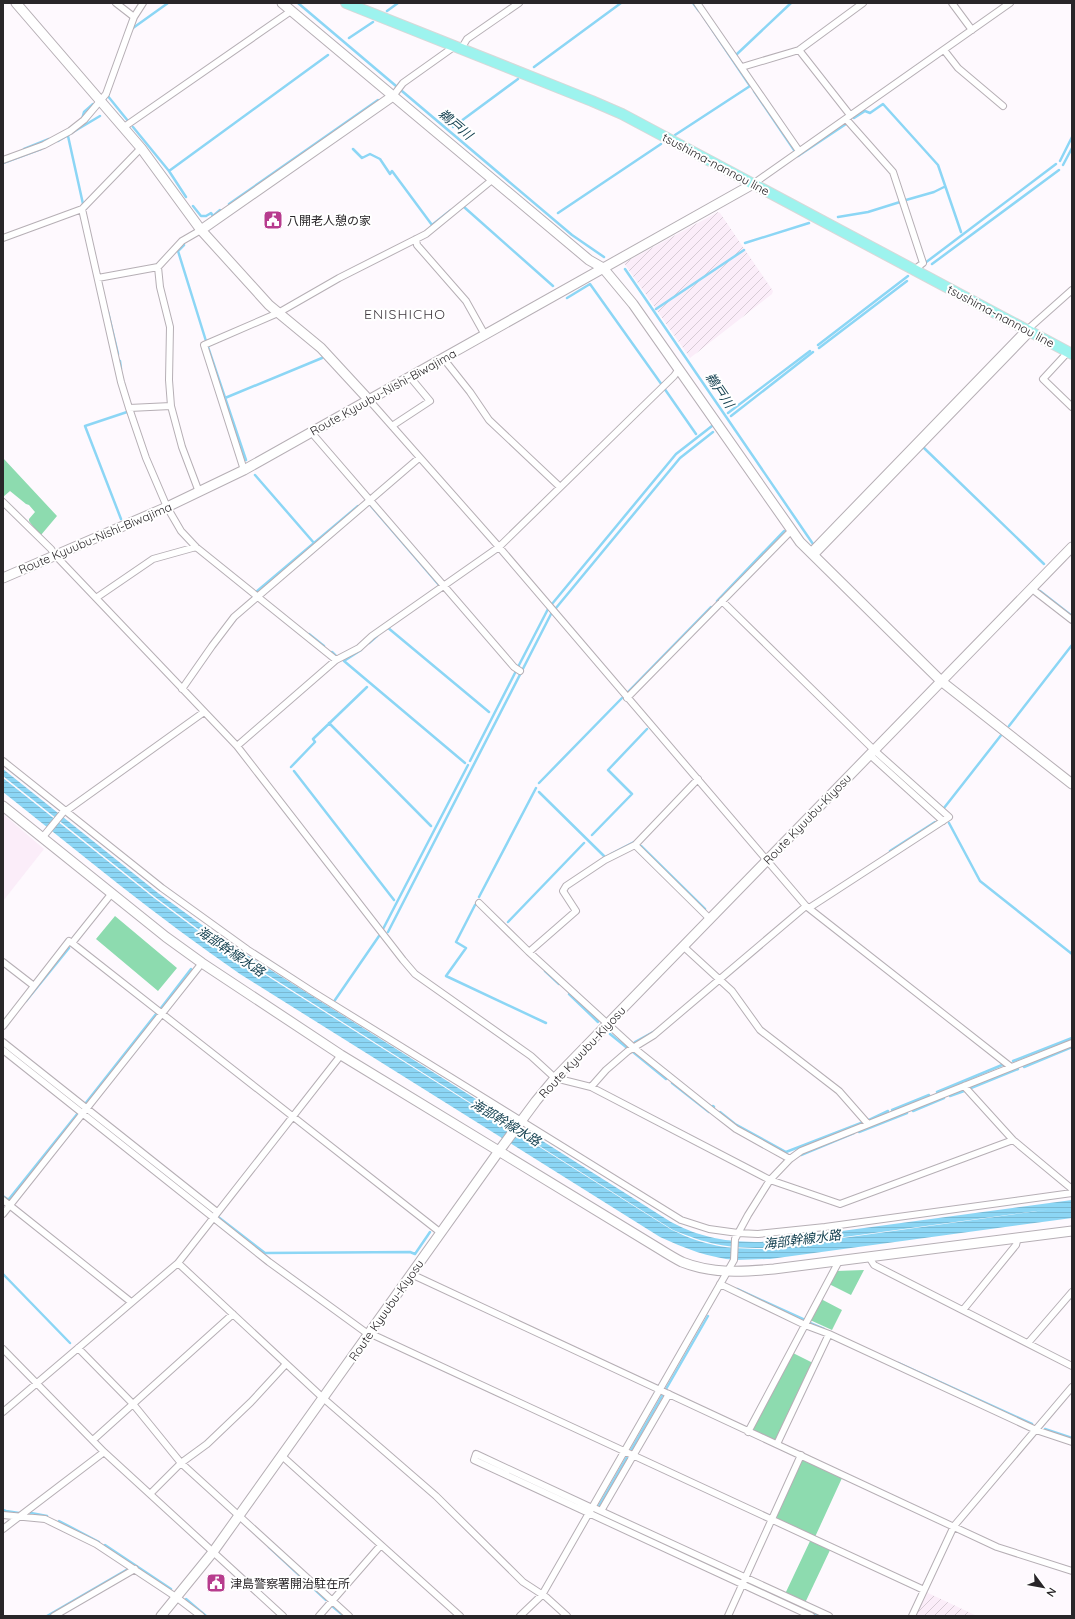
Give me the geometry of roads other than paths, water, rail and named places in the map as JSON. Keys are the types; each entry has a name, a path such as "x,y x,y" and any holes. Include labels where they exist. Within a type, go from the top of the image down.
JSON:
{"main road":[{"name":"tsushima-nannou line","path":"346,3 622,114 1070,353"}],"street":[{"path":"16,3 124,127 202,230 269,305 320,348 369,400 499,547 807,907 1011,1068"},
{"path":"116,3 134,17"},
{"path":"3,160 44,145 70,131 84,120 108,89 134,17 144,3"},
{"path":"282,3 394,94 492,180 589,260 604,268 633,304 800,542 941,682 1072,784"},
{"path":"98,278 158,267 182,241 202,230 394,94 402,84 458,47 467,39 519,3"},
{"path":"698,3 799,151"},
{"path":"742,68 799,50 863,3"},
{"path":"952,3 972,30"},
{"path":"753,184 1010,3"},
{"path":"124,127 291,11"},
{"path":"799,50 848,117 893,172 922,263 914,270"},
{"path":"944,50 958,68 1003,106"},
{"path":"3,238 82,209 141,148"},
{"path":"244,470 204,345 278,313 339,278 426,234 492,180"},
{"name":"Route Kyuubu-Nishi-Biwajima","path":"3,578 168,507 244,470 753,184"},
{"path":"82,209 121,382 146,458 168,507 181,531 196,547 336,660"},
{"path":"416,239 417,245 466,301 485,334"},
{"path":"158,267 160,287 170,327 169,380 171,406 182,447 199,492"},
{"path":"812,554 1028,331 1072,290"},
{"path":"1070,353 1043,379 1072,407"},
{"path":"443,358 470,392 489,420 560,487"},
{"path":"237,746 336,660 359,648 372,636 499,547 674,376 679,369"},
{"path":"392,426 430,401 410,377"},
{"path":"129,408 171,406"},
{"path":"311,432 514,667 520,671"},
{"path":"182,689 234,617 419,458"},
{"path":"3,502 51,549 55,555 237,746 415,974 530,1056 555,1078 592,1087 770,1180 840,1204 1014,1140"},
{"path":"628,698 791,531"},
{"path":"96,598 153,559 196,547"},
{"name":"Route Kyuubu-Kiyosu","path":"161,1616 213,1552 520,1122 555,1078 1072,547"},
{"path":"1032,589 1072,620"},
{"path":"592,1087 606,1070 628,1051 654,1036 807,907 949,817 872,752 722,601"},
{"path":"42,838 65,811 204,712"},
{"path":"3,761 162,888 248,950 520,1122 681,1220 736,1236 825,1228 1072,1193"},
{"path":"529,952 576,911 563,891 566,886 605,860 635,845 698,779"},
{"path":"3,806 166,937 202,963 341,1056 502,1147 651,1244 682,1262 727,1272 774,1269 1072,1231"},
{"path":"635,845 710,920"},
{"path":"72,943 112,893"},
{"path":"479,903 529,952 634,1048 736,1129 790,1159"},
{"path":"3,1026 69,941 441,1233"},
{"path":"684,947 732,991 760,1030 839,1091 868,1124"},
{"path":"3,962 34,986"},
{"path":"3,1214 202,963"},
{"path":"3,1042 85,1111 215,1215 269,1262 369,1334 924,1590"},
{"path":"520,1616 542,1595 629,1453 664,1392 734,1260 736,1236 770,1180 790,1159 801,1151 1072,1043"},
{"path":"3,1050 85,1111"},
{"path":"3,1412 178,1263 341,1056"},
{"path":"964,1086 1014,1140 1072,1189"},
{"path":"3,1200 131,1302"},
{"path":"963,1310 1016,1244 1018,1237"},
{"path":"869,1257 874,1265 1072,1366"},
{"path":"748,1432 838,1261"},
{"path":"178,1263 323,1398 436,1496 523,1582 546,1597 567,1616"},
{"path":"411,1274 997,1547 1072,1571"},
{"path":"720,1284 805,1325 829,1334 1036,1430 1072,1442"},
{"path":"1028,1344 1072,1292"},
{"path":"93,1440 233,1314"},
{"path":"777,1444 829,1334"},
{"path":"78,1348 133,1404 181,1463 349,1616"},
{"path":"3,1349 104,1452 283,1616"},
{"path":"150,1494 181,1463 207,1444 251,1402 286,1364"},
{"path":"912,1616 954,1526 1072,1387"},
{"path":"595,1509 664,1392"},
{"path":"3,1529 76,1475 104,1452"},
{"path":"811,1616 742,1584 595,1509 474,1460 476,1454 829,1616"},
{"path":"728,1616 801,1455"},
{"path":"282,1456 460,1616"},
{"path":"3,1515 18,1518 45,1520 96,1544 176,1597 200,1616"},
{"path":"319,1616 381,1546"},
{"path":"54,1616 135,1569"}],"water":[{"name":"海部幹線水路","path":"3,769 158,893 220,938 671,1222 693,1232 725,1240 761,1242 1072,1200 1072,1218 770,1259 726,1259 706,1255 678,1245 660,1237 240,974 149,908 3,792 3,778 154,898 216,944 672,1230 695,1240 716,1246 763,1249 1052,1209 763,1248 727,1246 707,1242 673,1230 217,943 155,897 3,776"}],"waterway":[{"path":"133,28 168,3"},
{"name":"鵜戸川","path":"298,3 572,235 604,257"},
{"path":"387,11 398,3"},
{"path":"534,67 621,3"},
{"path":"693,3 699,11"},
{"path":"737,54 791,3"},
{"path":"675,135 750,86 703,16"},
{"path":"349,38 373,22"},
{"path":"169,171 328,55"},
{"path":"453,127 518,79"},
{"path":"754,91 794,150"},
{"path":"108,94 107,95 128,121"},
{"path":"229,204 378,100"},
{"path":"82,119 84,112 93,104"},
{"path":"854,118 865,111 870,113 883,104 938,165 961,232"},
{"path":"58,141 100,116"},
{"path":"798,156 846,124"},
{"path":"133,127 169,171 186,197"},
{"path":"68,136 83,204"},
{"path":"1060,161 1072,137"},
{"path":"24,149 49,139"},
{"path":"558,213 661,144"},
{"path":"1063,165 1072,148"},
{"path":"3,163 41,149"},
{"path":"353,149 362,158 370,154 380,159 390,174 392,171 432,225 451,210"},
{"path":"925,263 1056,164"},
{"path":"932,264 1059,170"},
{"path":"906,200 934,192 944,187"},
{"path":"838,217 868,212 900,202"},
{"path":"193,206 201,216 206,216 211,213 213,216 220,210"},
{"path":"464,207 553,286"},
{"path":"745,243 809,223"},
{"path":"184,245 178,251 206,341"},
{"path":"656,309 744,250"},
{"name":"鵜戸川","path":"625,269 813,544"},
{"path":"818,345 908,276"},
{"path":"819,348 907,281"},
{"path":"567,298 590,284 662,385"},
{"path":"108,312 118,354"},
{"path":"208,347 246,460"},
{"path":"728,413 810,351"},
{"path":"731,416 813,352"},
{"path":"225,398 322,358"},
{"path":"120,361 121,369"},
{"path":"664,388 696,434"},
{"path":"121,519 85,426 127,412"},
{"path":"552,604 676,454 712,426"},
{"path":"556,608 680,458 713,432"},
{"path":"924,448 1044,564"},
{"path":"255,475 314,543 358,506"},
{"path":"371,506 439,585"},
{"path":"717,601 784,531"},
{"path":"256,592 314,543"},
{"path":"1040,591 1072,616"},
{"path":"627,693 711,607"},
{"path":"518,667 548,609"},
{"path":"388,932 551,614"},
{"path":"387,627 489,712"},
{"path":"309,634 324,646"},
{"path":"369,643 377,636"},
{"path":"1009,726 1072,645"},
{"path":"361,650 344,661 465,763"},
{"path":"332,652 336,656"},
{"path":"470,761 516,671"},
{"path":"291,767 315,742 313,739 367,687"},
{"path":"539,783 622,698"},
{"path":"329,723 431,826"},
{"path":"592,835 632,794 608,770 647,729"},
{"path":"944,808 1002,734"},
{"path":"382,931 468,765"},
{"path":"294,771 394,900"},
{"path":"911,787 943,817"},
{"path":"479,897 536,788"},
{"path":"539,792 604,856"},
{"path":"890,851 935,822"},
{"path":"949,823 980,881 1072,954"},
{"path":"611,854 634,842"},
{"path":"508,922 584,843"},
{"path":"641,846 705,909"},
{"path":"475,905 456,942 466,948 446,976 546,1023"},
{"path":"335,1000 379,936"},
{"path":"26,1001 69,948"},
{"path":"161,1008 191,969"},
{"path":"545,971 559,984"},
{"path":"569,994 598,1022"},
{"path":"85,1104 156,1014"},
{"path":"635,1042 655,1031"},
{"path":"610,1034 626,1047"},
{"path":"1013,1061 1072,1038"},
{"path":"1024,1067 1072,1047"},
{"path":"633,1052 666,1079"},
{"path":"937,1092 1002,1065"},
{"path":"971,1088 1018,1069"},
{"path":"672,1083 709,1112"},
{"path":"950,1096 964,1091"},
{"path":"892,1110 929,1095"},
{"path":"913,1111 944,1098"},
{"path":"869,1120 888,1111"},
{"path":"720,1112 735,1124 786,1152 861,1123"},
{"path":"3,1196 9,1199 78,1113"},
{"path":"859,1132 907,1113"},
{"path":"801,1155 854,1133"},
{"path":"182,1188 213,1213"},
{"path":"217,1216 265,1253 410,1252 415,1254 430,1232"},
{"path":"3,1274 70,1343"},
{"path":"737,1289 805,1320"},
{"path":"708,1316 596,1511 597,1513 741,1580"},
{"path":"810,1323 824,1329"},
{"path":"898,1363 1032,1424"},
{"path":"1045,1429 1072,1438"},
{"path":"3,1510 19,1513"},
{"path":"31,1513 47,1516"},
{"path":"59,1521 99,1542"},
{"path":"105,1545 171,1589"},
{"path":"269,1547 326,1600"},
{"path":"47,1616 128,1569"},
{"path":"746,1582 820,1616"},
{"path":"186,1599 206,1616"},
{"path":"332,1606 344,1616"}],"place":[{"name":"八開老人憩の家","path":"273,220"},
{"name":"津島警察署開治駐在所","path":"216,1583"}],"district":[{"name":"ENISHICHO","path":"405,314"}]}
